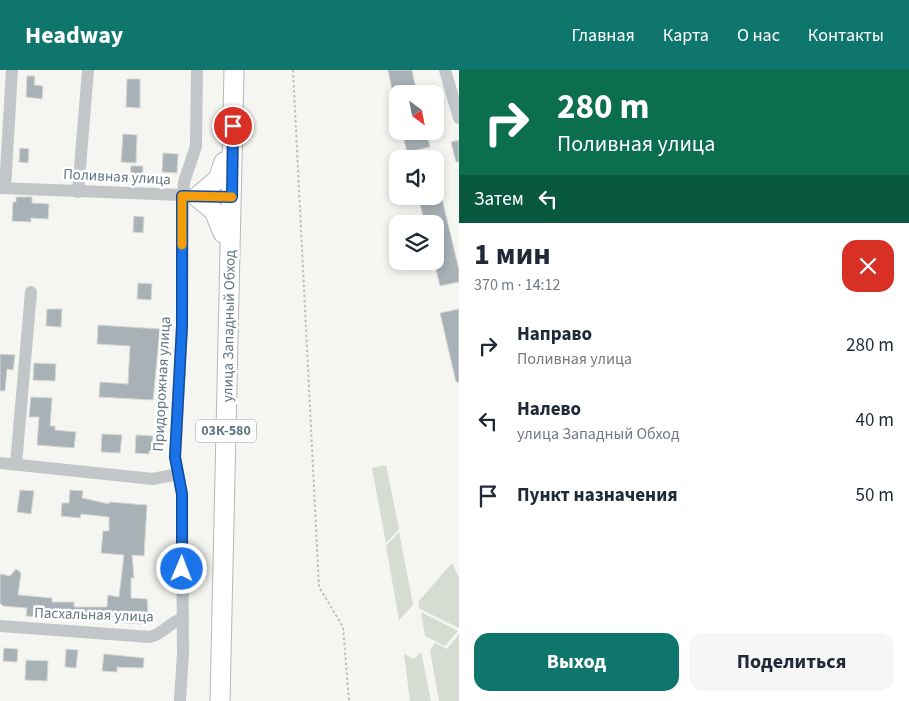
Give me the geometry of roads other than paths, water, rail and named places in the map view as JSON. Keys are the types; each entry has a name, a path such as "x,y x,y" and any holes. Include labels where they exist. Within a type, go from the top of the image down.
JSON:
{"highway":[{"name":"улица Западный Обход","path":"211,701 223,232 228,197 224,162 224,70"},
{"name":"улица Западный Обход","path":"220,701 228,197 234,70"},
{"path":"223,232 214,211 190,197 218,180 224,162"}],"street":[{"path":"2,188 12,70"},
{"path":"78,192 88,70"},
{"name":"Придорожная улица","path":"180,701 183,653 182,494 175,457 190,197 184,182 196,146 197,70"},
{"path":"445,70 459,118"},
{"name":"Поливная улица","path":"2,188 190,197 228,197"},
{"path":"16,464 32,292"},
{"path":"0,463 153,479 178,474"},
{"name":"Пасхальная улица","path":"0,626 150,637 158,635 182,619"}]}
